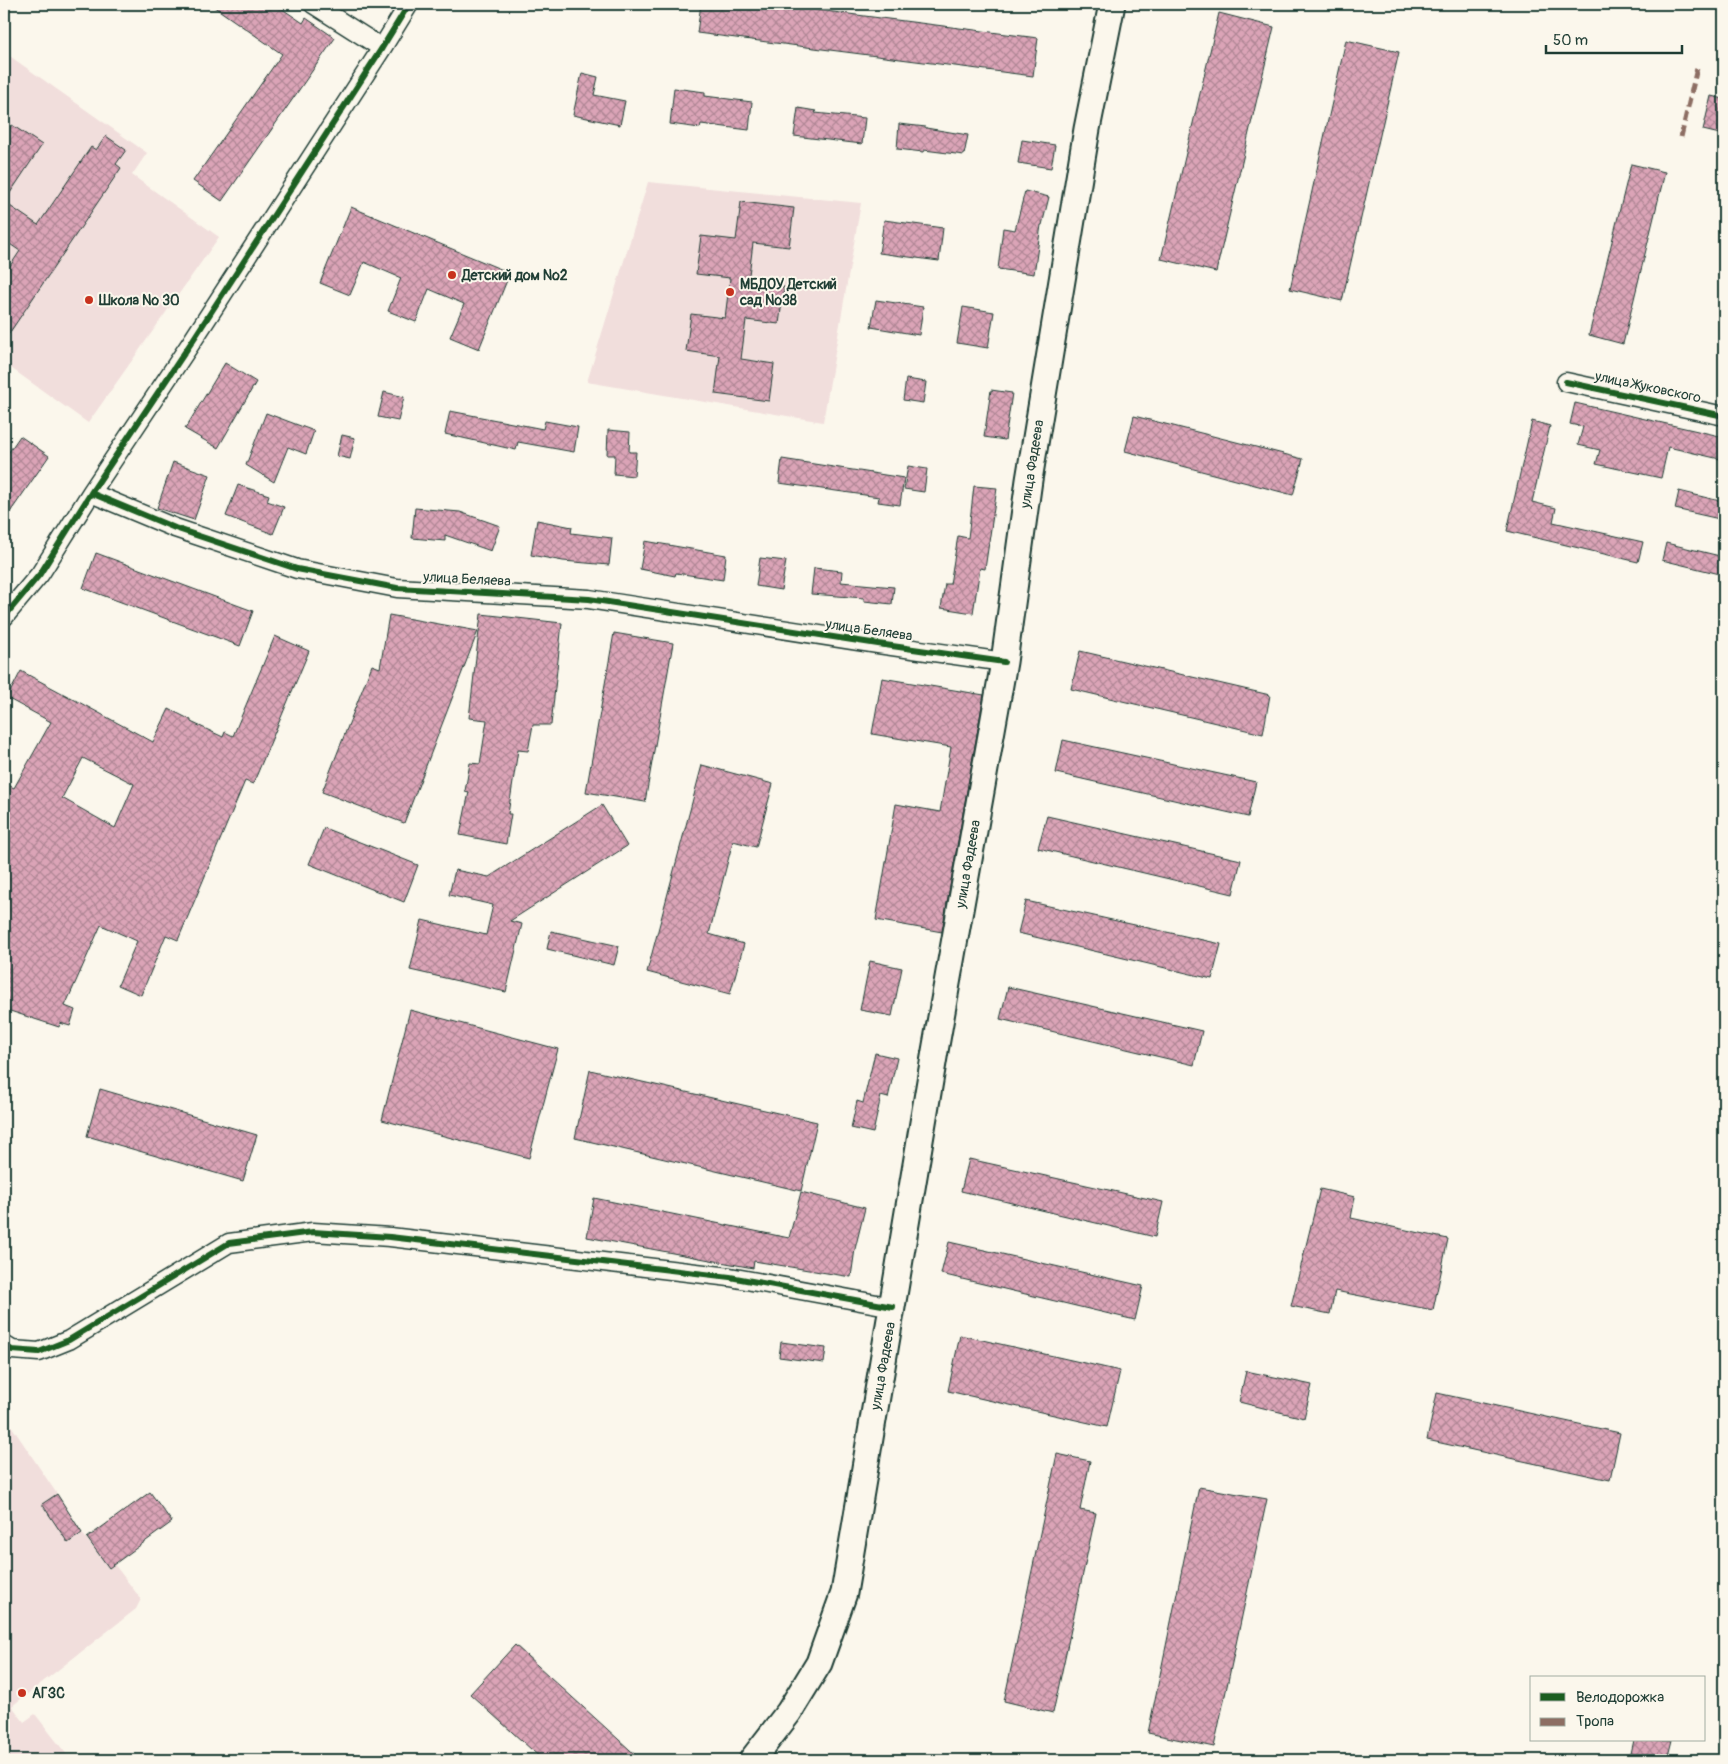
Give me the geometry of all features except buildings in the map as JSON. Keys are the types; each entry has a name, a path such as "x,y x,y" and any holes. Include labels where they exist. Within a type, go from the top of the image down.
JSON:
{"main road":[{"name":"улица Фадеева","path":"752,1760 789,1712 819,1663 844,1593 935,1051 1004,662 1029,480 1087,129 1112,4"}],"street":[{"path":"313,4 382,48"},
{"path":"4,617 40,574 91,492 191,343 409,4"},
{"name":"улица Жуковского","path":"1566,382 1724,416"},
{"name":"улица Беляева","path":"91,492 175,528 297,569 388,586 589,599 1004,662"},
{"path":"4,1345 12,1350 39,1352 69,1340 229,1243 313,1232 390,1236 730,1277 893,1307"}],"shaded area":[{"name":"Школа № 30","path":"4,52 147,153 132,175 219,237 88,423 4,363"},
{"name":"МБДОУ Детский сад №38","path":"648,182 861,203 823,422 587,382"},
{"path":"4,1415 57,1494 42,1504 67,1542 82,1533 109,1568 114,1564 141,1599 136,1609 12,1706 24,1722 35,1714 71,1760 4,1760"}],"marked path":[{"path":"1681,137 1697,68"}],"cycle path":[{"path":"91,493 191,343 409,4"},
{"path":"1566,382 1724,416"},
{"path":"4,617 40,574 91,493 175,528 297,569 397,588 589,599 1004,662"},
{"path":"4,1345 12,1350 39,1352 69,1340 229,1243 313,1232 390,1237 730,1277 893,1307"}],"place":[{"name":"Детский дом №2","path":"452,275"},
{"name":"МБДОУ Детский сад №38","path":"730,292"},
{"name":"Школа № 30","path":"89,300"},
{"name":"АГЗС","path":"22,1693"}]}
